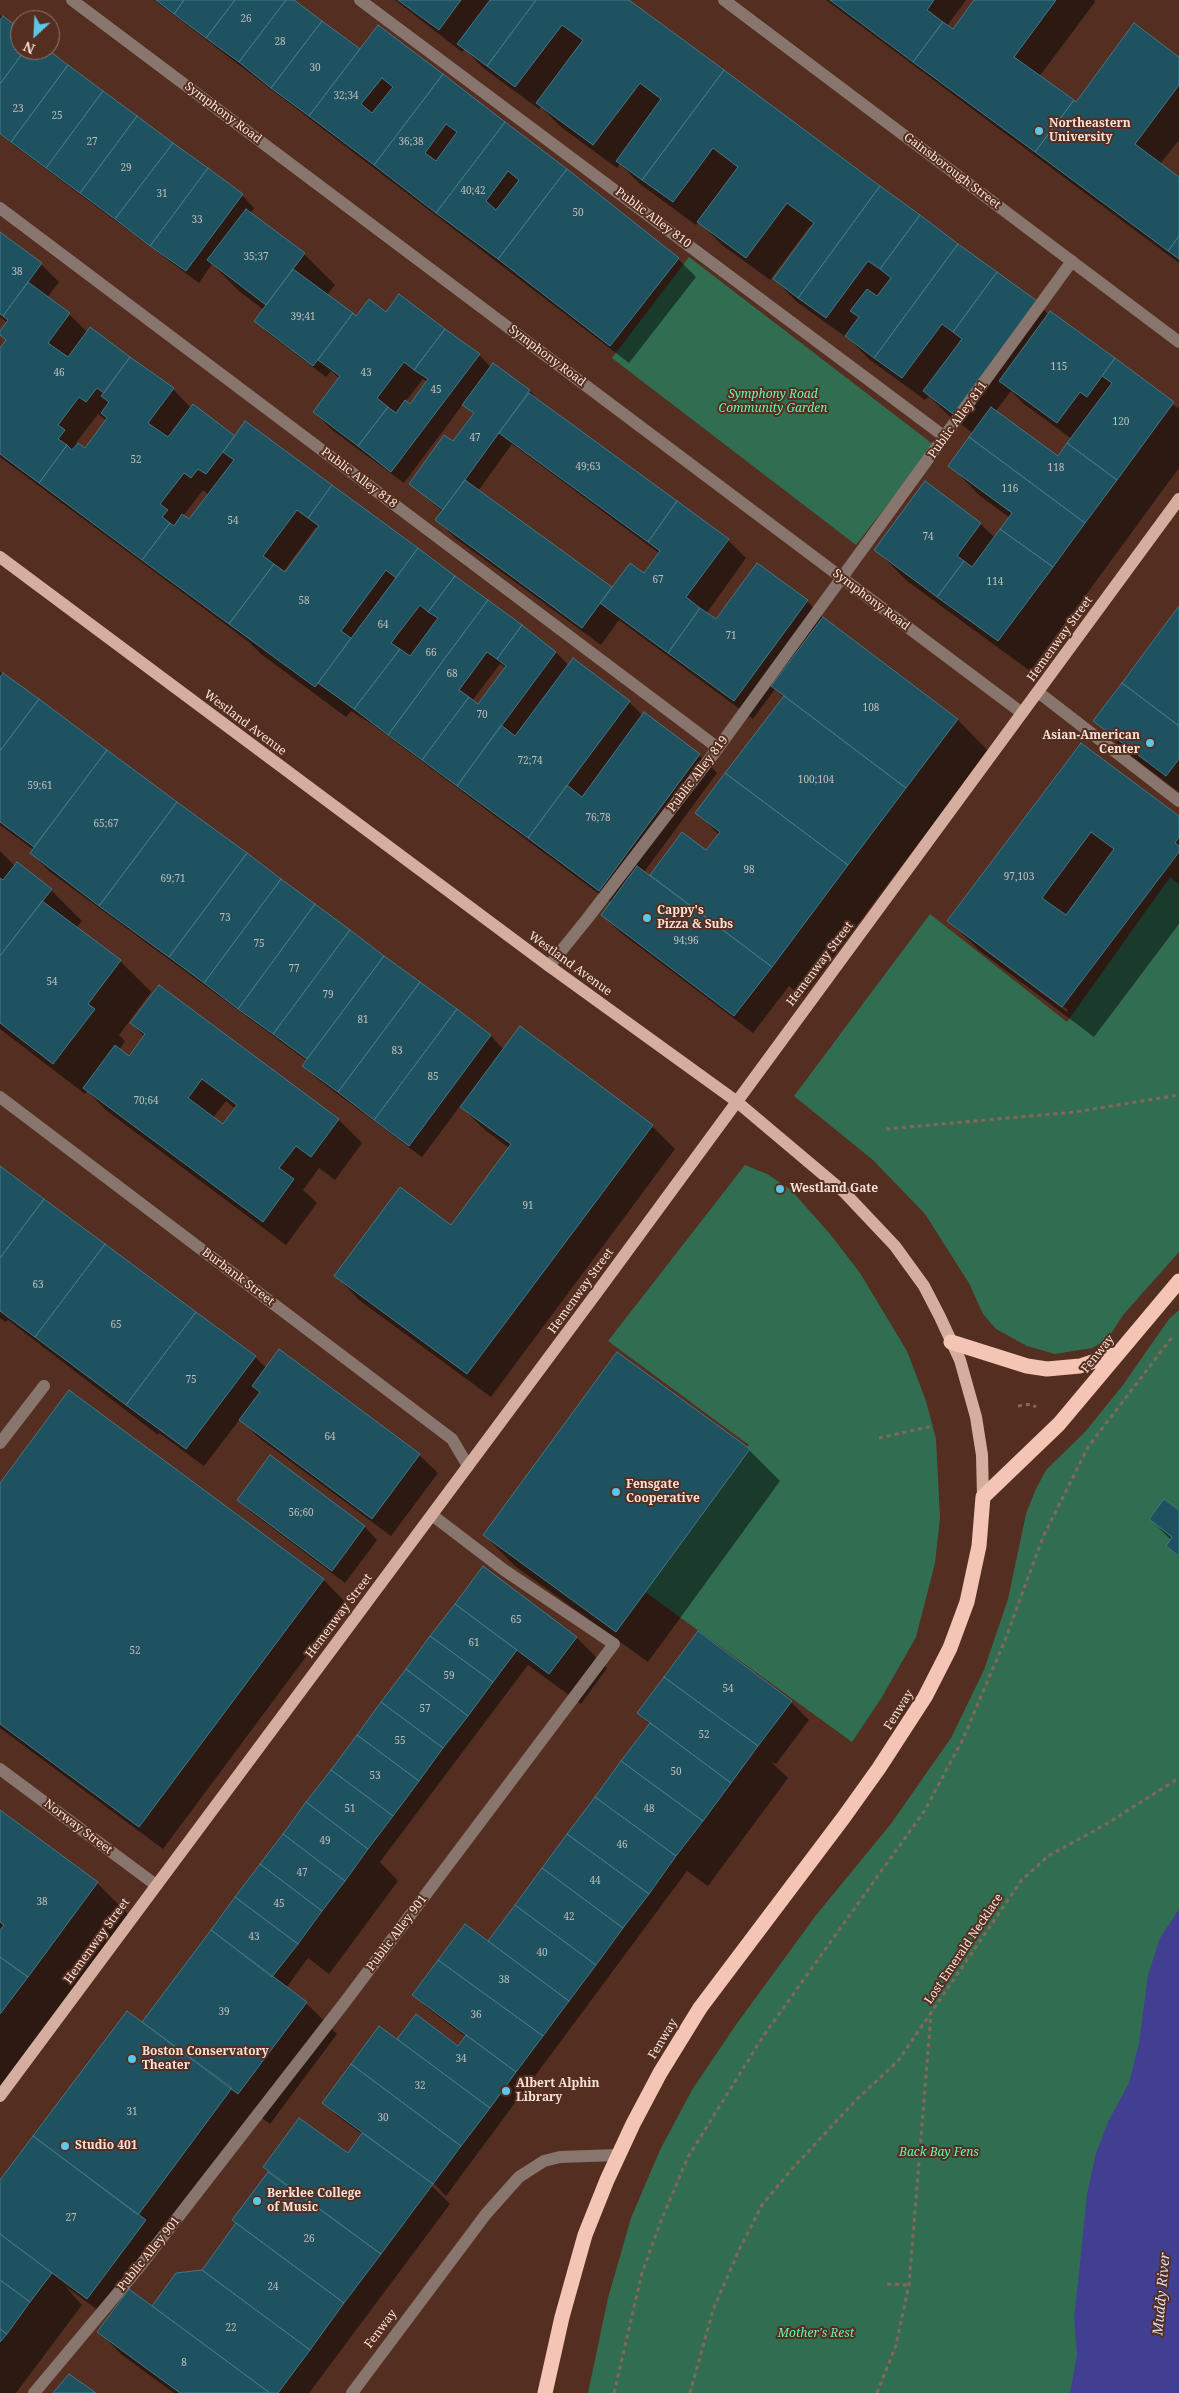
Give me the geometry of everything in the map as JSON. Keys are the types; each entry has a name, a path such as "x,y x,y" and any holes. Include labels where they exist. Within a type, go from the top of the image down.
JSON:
{"highway":[{"name":"Fenway","path":"545,2393 578,2257 598,2200 618,2155 648,2094 689,2024 844,1817 879,1768 925,1697 950,1648 967,1602 979,1546 983,1497 1059,1424 1179,1281"},
{"path":"952,1342 1027,1366 1048,1369 1080,1366 1116,1354"}],"main road":[{"name":"Hemenway Street","path":"0,2096 432,1515 1179,499"},
{"name":"Westland Avenue","path":"0,556 549,966 736,1101 844,1192 895,1246 924,1286 952,1342 965,1376 976,1417 982,1454 983,1497"}],"street":[{"name":"Symphony Road","path":"72,0 1022,713"},
{"name":"Public Alley 810","path":"360,0 945,437"},
{"name":"Gainsborough Street","path":"724,0 1179,342"},
{"name":"Public Alley 818","path":"0,208 718,748"},
{"name":"Public Alley 811","path":"842,578 1072,261"},
{"name":"Public Alley 819","path":"549,966 718,748 842,578"},
{"path":"1038,692 1179,801"},
{"name":"Burbank Street","path":"0,1097 452,1439 468,1466"},
{"path":"0,1443 44,1386"},
{"name":"Public Alley 901","path":"34,2393 137,2270 327,2026 614,1644 504,1570 432,1515"},
{"name":"Norway Street","path":"0,1769 156,1885"},
{"name":"Fenway","path":"352,2393 486,2214 519,2176 544,2161 560,2157 618,2155"}],"path":[{"path":"886,1130 1075,1112 1179,1095"},
{"path":"614,2393 642,2274 661,2221 688,2157 764,2035 925,1810 962,1741 1005,1640 1043,1537 1088,1447 1179,1328"},
{"path":"1018,1406 1031,1404 1042,1412"},
{"path":"880,1438 933,1426"},
{"name":"Lost Emerald Necklace","path":"877,2393 896,2345 908,2285 932,2012 1022,1881 1048,1856 1103,1826 1179,1778"},
{"path":"690,2393 713,2310 739,2250 762,2205 791,2170 852,2106 898,2062 932,2012"},
{"path":"887,2284 908,2285"}],"green space":[{"name":"Symphony Road Community Garden","path":"689,257 934,445 856,545 612,358"},
{"path":"1170,877 1179,884 1179,1252 1123,1315 1107,1340 1092,1348 1055,1354 1027,1346 996,1329 983,1314 969,1283 925,1214 873,1160 794,1096 930,914 1067,1022"},
{"path":"745,1165 767,1174 791,1190 830,1234 860,1273 907,1351 926,1401 936,1439 940,1518 935,1563 916,1637 882,1697 852,1742 641,1589 749,1445 608,1341"},
{"name":"Back Bay Fens","path":"1179,1310 1179,2393 588,2393 608,2298 631,2218 660,2150 692,2090 735,2026 817,1914 890,1825 951,1738 984,1670 1008,1599 1026,1514 1046,1470 1085,1432 1123,1385 1169,1319"}],"water":[{"name":"Muddy River","path":"1179,1909 1179,2393 1070,2393 1077,2355 1074,2318 1087,2194 1096,2153 1109,2120 1129,2083 1139,2043 1148,1975 1160,1938"}],"building":[{"path":"156,0 184,0 174,14"},
{"path":"184,0 235,0 206,38 174,14"},
{"path":"235,0 286,0 239,62 206,38"},
{"path":"286,0 294,0 322,21 271,88 239,62"},
{"path":"398,0 461,0 439,30"},
{"path":"490,0 536,0 487,66 457,44"},
{"path":"536,0 629,0 724,70 642,180 616,161 661,99 640,83 593,145 536,103 583,40 562,25 515,87 487,66"},
{"path":"830,0 934,0 927,10 943,22 913,62"},
{"path":"974,0 1056,0 1014,57 1074,100 1035,152 913,62 943,22 953,29"},
{"path":"3,16 10,21 10,60 18,60 0,84 0,20"},
{"path":"322,21 360,49 309,116 271,88"},
{"path":"1134,23 1179,57 1179,85 1135,144 1179,177 1179,236 1168,251 1035,152 1074,100 1076,102"},
{"path":"378,25 443,74 374,165 309,116","holes":["382,78 393,87 372,113 361,104"]},
{"path":"60,59 68,65 11,142 0,134 0,84 18,60"},
{"path":"68,65 103,91 46,168 11,142"},
{"path":"724,70 880,186 798,298 773,279 814,223 787,203 746,258 697,222 738,167 713,148 673,202 642,180"},
{"path":"443,74 505,122 436,213 374,165","holes":["446,124 457,132 436,161 425,153"]},
{"path":"103,91 137,116 80,193 46,168"},
{"path":"137,116 173,143 115,219 80,193"},
{"path":"505,122 567,169 498,259 436,213","holes":["508,171 519,180 496,210 486,201"]},
{"path":"173,143 208,168 150,246 115,219"},
{"path":"208,168 243,194 186,271 150,246"},
{"path":"567,169 679,258 610,346 498,259"},
{"path":"880,186 920,215 880,269 868,261 826,318 798,298"},
{"path":"246,209 305,253 266,305 207,260"},
{"path":"920,215 958,244 874,358 845,336 859,317 850,311 867,289 877,296 891,278 880,269"},
{"path":"0,232 42,263 3,316 0,314"},
{"path":"1179,236 1179,259 1168,251"},
{"path":"958,244 997,272 953,332 942,324 902,378 874,358"},
{"path":"293,269 353,313 313,366 254,321"},
{"path":"997,272 1037,301 953,414 923,391 962,339 953,332"},
{"path":"28,282 70,313 48,343 68,357 90,327 130,357 104,393 97,388 86,402 79,397 58,425 65,430 58,439 67,445 39,483 0,454 0,348 6,340 0,335 0,331 8,320 3,316"},
{"path":"399,294 445,329 414,370 404,362 377,398 388,407 358,446 313,412 340,376 318,360 353,313 356,316 369,299 386,312"},
{"path":"1050,311 1115,358 1087,397 1080,392 1057,423 999,381"},
{"path":"445,329 480,354 391,472 358,446 388,407 396,413 405,400 410,404 428,379 414,370"},
{"path":"130,357 174,388 148,423 168,437 193,404 235,436 206,474 198,469 191,478 184,473 160,504 168,510 162,517 170,523 142,560 39,483 67,445 72,450 78,443 85,448 107,418 101,413 109,402 101,396"},
{"path":"1115,358 1174,402 1117,480 1067,443 1112,383 1102,376"},
{"path":"493,363 530,390 443,510 409,484 444,435 453,441 474,413 462,405"},
{"path":"529,393 677,501 648,542 499,433"},
{"path":"991,407 1058,456 1067,443 1117,480 1085,523 969,437"},
{"path":"245,421 332,485 308,518 297,510 263,556 274,564 229,624 142,560 170,523 174,526 182,514 189,519 234,460 223,452"},
{"path":"969,437 1085,523 1053,567 1000,529 1012,513 948,466"},
{"path":"465,480 612,587 582,628 435,520"},
{"path":"925,481 981,523 957,556 964,561 937,597 874,550"},
{"path":"332,485 418,548 396,578 386,570 341,631 351,638 315,687 229,624 274,564 285,572 319,526 308,518"},
{"path":"677,501 729,539 686,597 700,608 668,653 600,603 630,563 644,573 660,551 648,542"},
{"path":"1000,529 1053,567 998,641 937,597 964,561 972,567"},
{"path":"418,548 455,576 428,612 420,605 391,643 400,649 354,709 318,683"},
{"path":"757,563 808,600 734,701 668,653 700,608 716,619"},
{"path":"455,576 488,600 388,735 354,709 400,649 410,656 438,618 428,612"},
{"path":"488,600 522,625 497,659 487,652 459,690 469,697 422,760 388,735"},
{"path":"1179,606 1179,726 1122,683"},
{"path":"823,617 958,719 906,788 771,686"},
{"path":"522,625 556,652 457,786 422,760 469,697 478,704 506,666 497,659"},
{"path":"573,658 630,701 528,838 457,786 501,725 515,736"},
{"path":"3,673 39,699 0,751 0,677"},
{"name":"Asian-American Center","path":"1122,683 1179,726 1179,759 1166,776 1093,721"},
{"path":"784,696 906,788 848,865 725,773"},
{"path":"39,699 107,750 34,847 0,822 0,751"},
{"path":"644,712 700,754 599,891 528,838 567,785 582,797"},
{"path":"1081,743 1179,816 1179,837 1175,843 1179,846 1179,852 1062,1007 947,921","holes":["1091,832 1114,849 1066,915 1042,898"]},
{"path":"107,750 177,802 99,906 30,853"},
{"path":"725,773 848,865 772,967 650,875 682,832 706,850 720,832 695,813"},
{"path":"177,802 247,853 169,957 99,906"},
{"path":"247,853 281,879 204,983 169,957"},
{"path":"17,862 52,889 0,956 0,878 3,880"},
{"path":"637,866 772,967 734,1016 601,915"},
{"path":"281,879 315,904 238,1009 204,983"},
{"path":"42,901 121,960 88,1004 95,1009 53,1064 0,1023 0,956"},
{"path":"315,904 350,930 273,1034 238,1009"},
{"path":"350,930 384,956 307,1059 273,1034"},
{"path":"384,956 420,982 338,1092 302,1066"},
{"path":"420,982 457,1009 374,1120 338,1092"},
{"path":"159,985 339,1119 311,1157 296,1146 279,1168 294,1179 263,1222 83,1088 115,1045 129,1056 145,1034 130,1023","holes":["202,1079 237,1105 223,1124 188,1098"]},
{"path":"457,1009 491,1035 409,1146 374,1120"},
{"path":"520,1026 653,1125 467,1374 334,1276 400,1187 451,1225 511,1144 460,1107"},
{"path":"0,1166 44,1199 0,1258"},
{"path":"44,1199 105,1244 35,1337 0,1311 0,1258"},
{"path":"105,1244 196,1312 126,1405 35,1337"},
{"path":"196,1312 256,1356 186,1449 126,1405"},
{"path":"279,1349 420,1454 372,1519 239,1420 260,1392 252,1386"},
{"name":"Fensgate Cooperative","path":"617,1352 750,1449 616,1632 483,1535"},
{"path":"69,1390 324,1579 139,1827 0,1724 0,1483"},
{"path":"270,1455 365,1526 332,1571 237,1500"},
{"path":"1164,1499 1179,1510 1179,1556 1166,1546 1172,1537 1149,1519"},
{"path":"483,1566 577,1637 549,1674 455,1604"},
{"path":"455,1604 517,1650 493,1682 430,1636"},
{"path":"698,1631 792,1701 758,1746 664,1677"},
{"path":"430,1636 493,1682 468,1716 406,1669"},
{"path":"406,1669 468,1716 443,1748 381,1702"},
{"path":"664,1677 758,1746 731,1783 637,1713"},
{"path":"381,1702 443,1748 419,1781 357,1735"},
{"path":"650,1723 731,1783 703,1821 621,1761"},
{"path":"357,1735 419,1781 393,1816 331,1770"},
{"path":"621,1761 703,1821 676,1856 595,1797"},
{"path":"331,1770 393,1816 368,1849 306,1802"},
{"path":"595,1797 676,1856 649,1894 567,1834"},
{"path":"306,1802 368,1849 345,1881 283,1834"},
{"path":"0,1810 98,1882 28,1977 0,1957 0,1930 4,1925 0,1922"},
{"path":"283,1834 345,1881 322,1911 260,1864"},
{"path":"567,1834 649,1894 623,1928 542,1868"},
{"path":"260,1864 322,1911 298,1944 235,1897"},
{"path":"542,1868 623,1928 596,1965 515,1905"},
{"path":"235,1897 298,1944 272,1977 211,1930"},
{"path":"515,1905 596,1965 569,2001 488,1941"},
{"path":"465,1924 569,2001 543,2036 438,1960"},
{"path":"211,1930 307,2002 238,2094 142,2022"},
{"path":"0,1957 28,1977 0,2014"},
{"path":"438,1960 543,2036 516,2072 412,1995"},
{"path":"127,2011 232,2088 138,2215 33,2136"},
{"path":"416,2014 458,2046 466,2035 516,2072 490,2108 397,2039"},
{"path":"379,2026 490,2108 461,2146 351,2064"},
{"path":"351,2064 461,2146 433,2184 322,2103"},
{"path":"299,2118 348,2153 362,2133 433,2184 381,2254 263,2167"},
{"path":"33,2136 146,2220 87,2299 0,2234 0,2180"},
{"path":"268,2172 381,2254 344,2303 232,2220"},
{"path":"236,2223 344,2303 310,2350 202,2270"},
{"path":"0,2234 52,2273 30,2302 0,2280"},
{"path":"202,2270 310,2350 278,2393 270,2393 152,2306 176,2273"},
{"path":"0,2280 30,2302 7,2334 0,2329"},
{"path":"129,2289 270,2393 180,2393 97,2332"},
{"path":"0,2329 7,2334 0,2342"},
{"path":"69,2374 96,2393 53,2393"}],"place":[{"name":"Northeastern University","path":"1039,131"},
{"name":"Asian-American Center","path":"1150,743"},
{"name":"Cappy's Pizza & Subs","path":"647,918"},
{"name":"Westland Gate","path":"780,1189"},
{"name":"Fensgate Cooperative","path":"616,1492"},
{"name":"Boston Conservatory Theater","path":"132,2059"},
{"name":"Albert Alphin Library","path":"506,2091"},
{"name":"Studio 401","path":"65,2146"},
{"name":"Berklee College of Music","path":"257,2201"}],"park label":[{"name":"Mother's Rest","path":"816,2334"}]}
